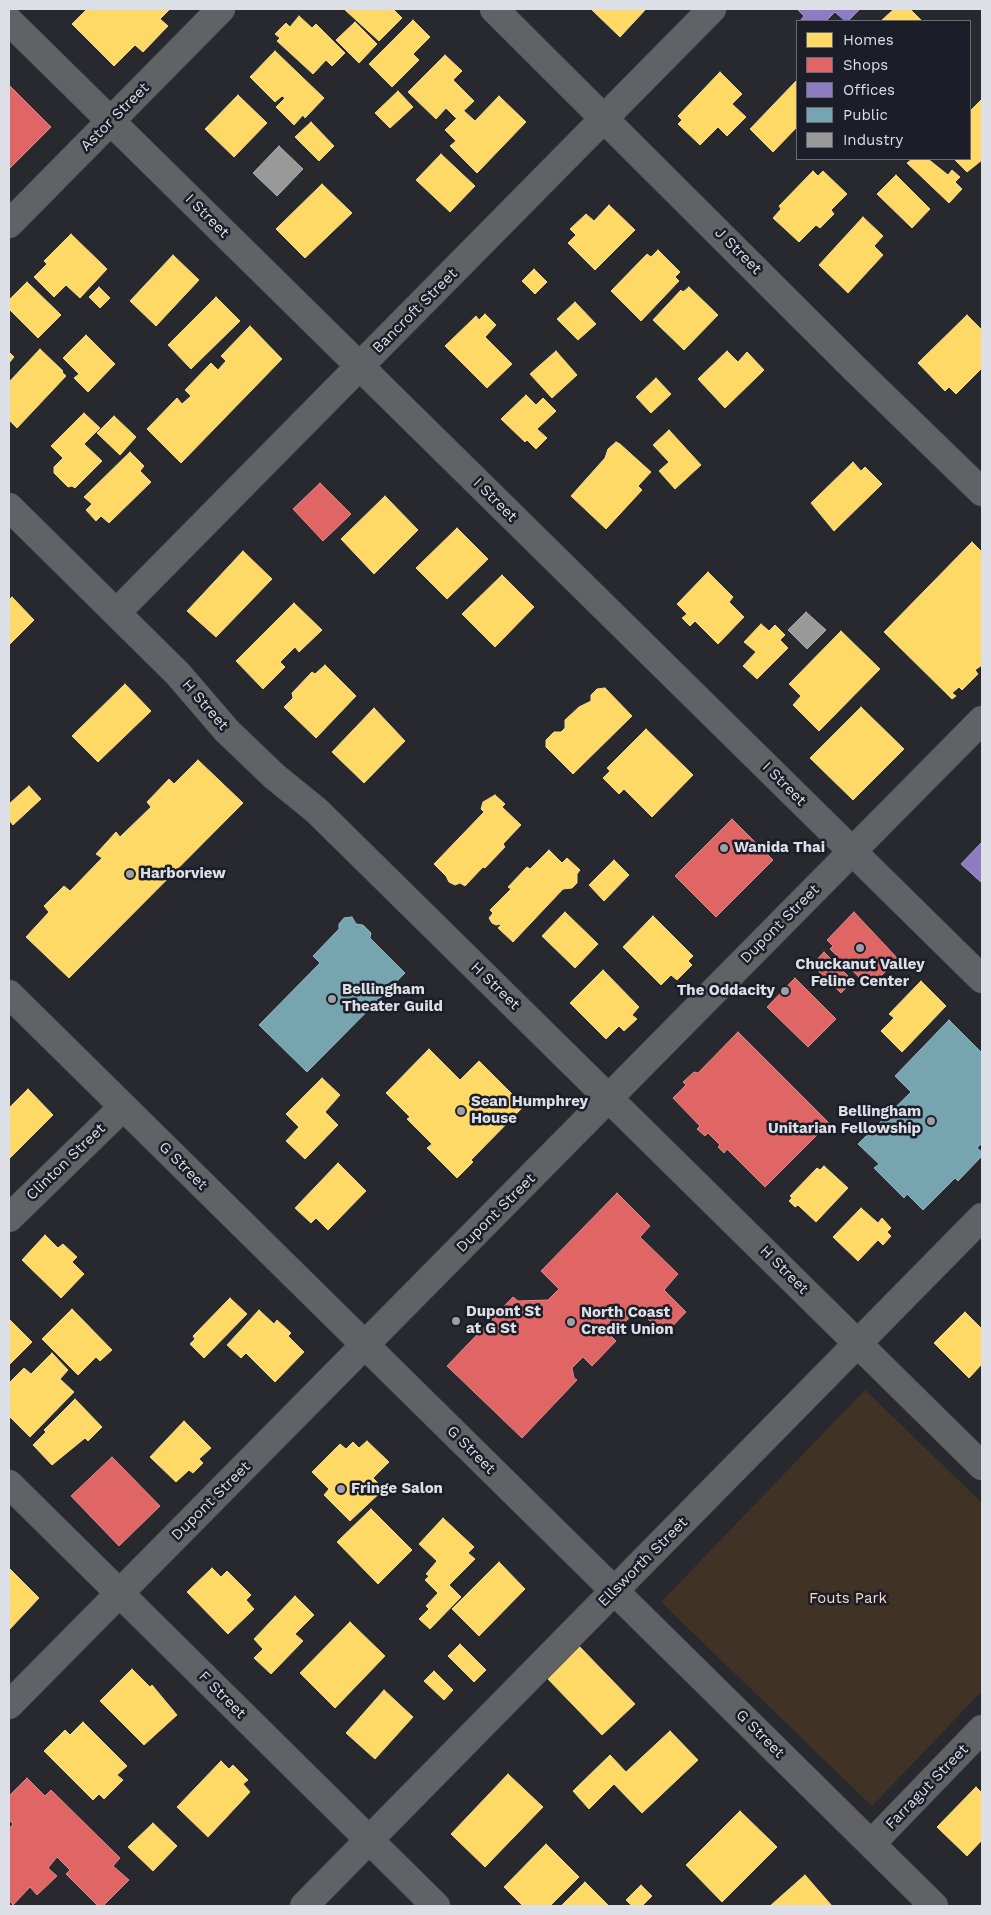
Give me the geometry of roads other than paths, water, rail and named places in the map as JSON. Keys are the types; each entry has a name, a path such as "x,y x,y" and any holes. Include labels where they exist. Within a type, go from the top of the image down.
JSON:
{"street":[{"name":"Astor Street","path":"9,224 221,9"},
{"name":"J Street","path":"494,9 982,492"},
{"name":"Bancroft Street","path":"116,613 712,9"},
{"name":"I Street","path":"9,21 982,979"},
{"name":"H Street","path":"9,507 178,674 227,731 274,776 317,811 982,1466"},
{"name":"Dupont Street","path":"9,1705 982,720"},
{"name":"G Street","path":"9,994 934,1906"},
{"name":"Clinton Street","path":"9,1218 123,1106"},
{"name":"Ellsworth Street","path":"304,1906 982,1217"},
{"name":"F Street","path":"9,1484 436,1906"},
{"name":"Farragut Street","path":"871,1844 982,1730"}],"place":[{"name":"Wanida Thai","path":"724,848"},
{"name":"Harborview","path":"130,874"},
{"name":"Chuckanut Valley Feline Center","path":"860,948"},
{"name":"The Oddacity","path":"785,991"},
{"name":"Bellingham Theater Guild","path":"332,999"},
{"name":"Sean Humphrey House","path":"461,1111"},
{"name":"Bellingham Unitarian Fellowship","path":"931,1121"},
{"name":"Dupont St at G St","path":"456,1321"},
{"name":"North Coast Credit Union","path":"571,1322"},
{"name":"Fringe Salon","path":"341,1489"}],"park label":[{"name":"Fouts Park","path":"848,1599"}]}
